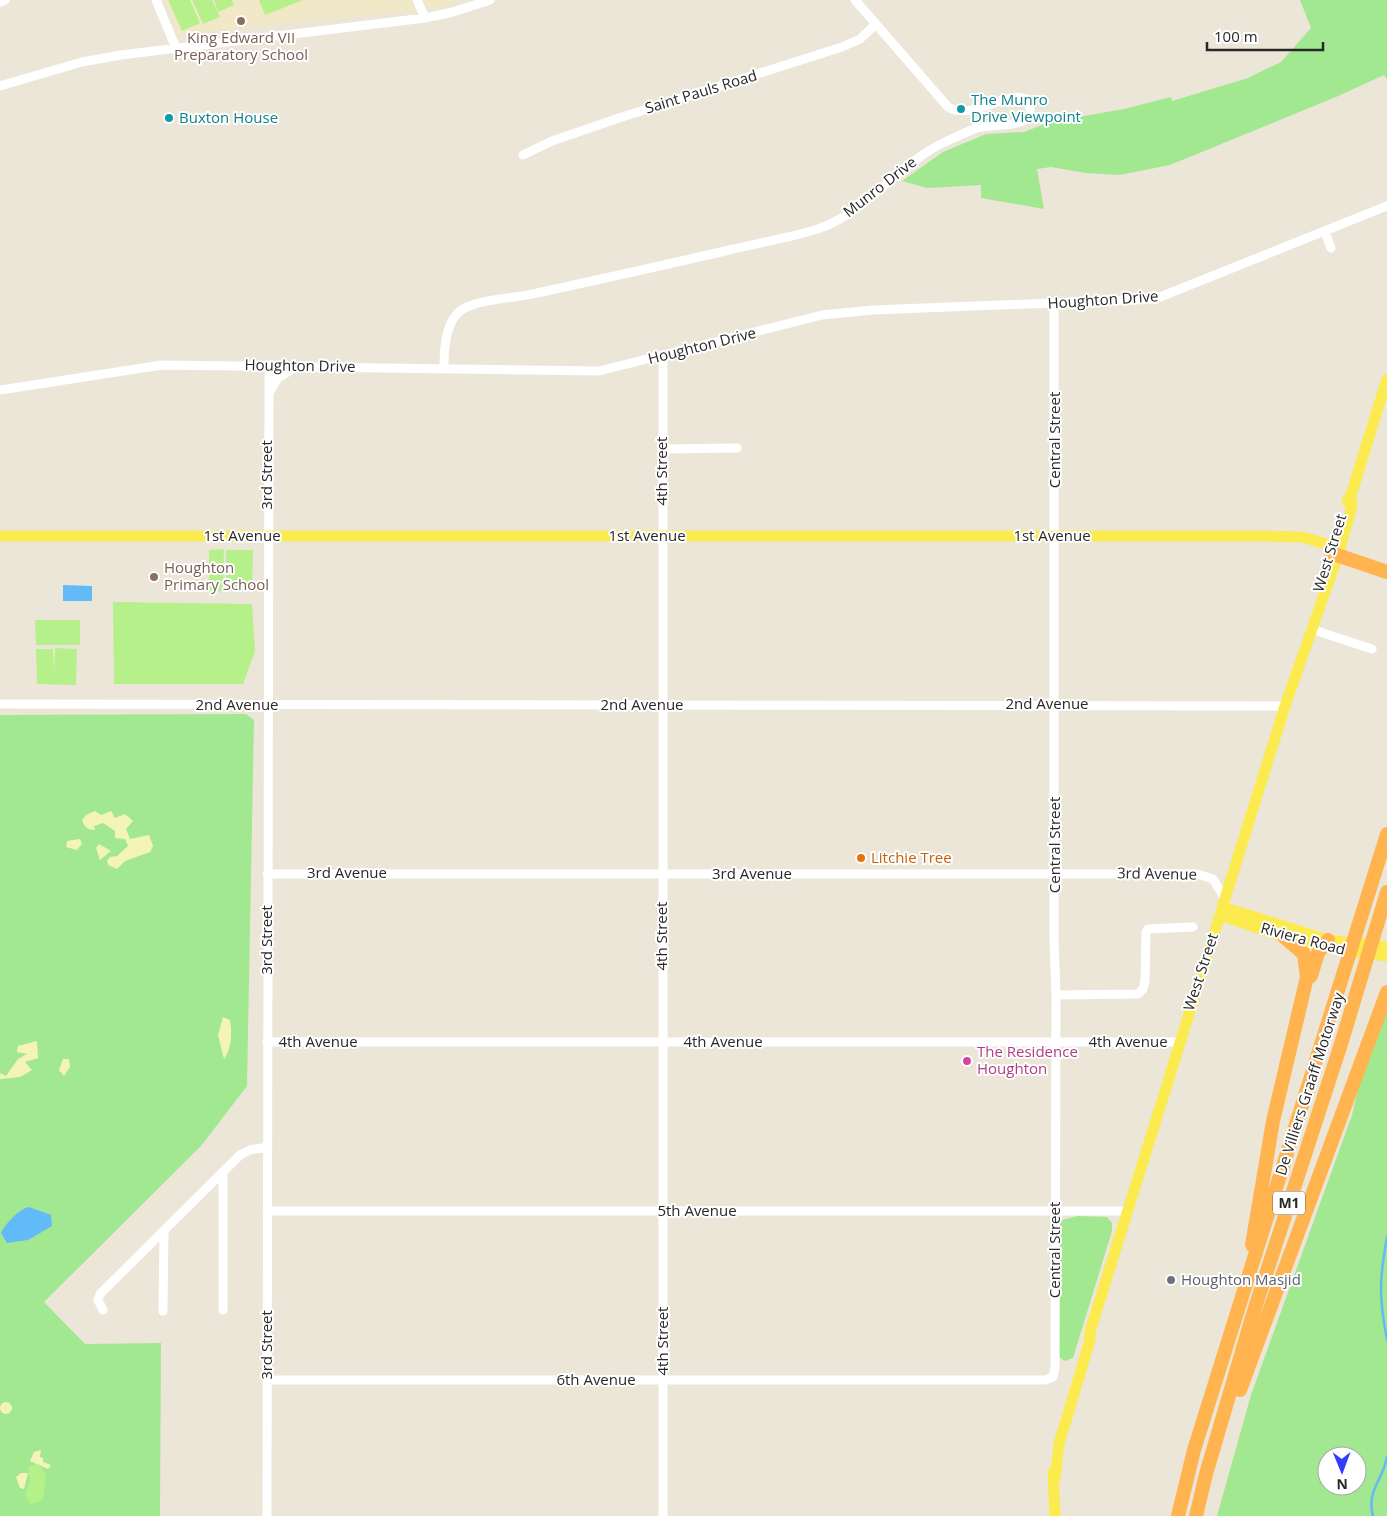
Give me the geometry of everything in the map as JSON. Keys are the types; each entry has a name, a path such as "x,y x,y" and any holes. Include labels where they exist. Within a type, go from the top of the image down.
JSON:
{"highway":[{"path":"1335,550 1387,562"},
{"path":"1335,550 1387,572"},
{"name":"M1","path":"1178,1516 1194,1450 1387,834"},
{"name":"De Villiers Graaff Motorway","path":"1196,1516 1226,1407 1387,892"},
{"path":"1376,927 1387,915"},
{"path":"1252,1268 1252,1240 1282,1077 1307,977 1304,954 1284,937"},
{"path":"1273,1127 1314,964 1329,944"},
{"path":"1226,1407 1240,1389 1386,996"}],"main road":[{"name":"West Street","path":"1056,1516 1052,1456 1084,1338 1090,1332 1178,1042 1315,613 1320,607 1335,550 1344,505 1352,495 1387,379"},
{"name":"1st Avenue","path":"0,536 1294,537 1300,543 1335,550"},
{"name":"Riviera Road","path":"1222,907 1284,937 1387,956"},
{"name":"Riviera Road","path":"1222,907 1329,944 1387,947"}],"street":[{"path":"0,2 5,0"},
{"path":"156,0 176,48"},
{"path":"417,0 425,18"},
{"path":"0,86 97,59 425,18 454,12 490,0"},
{"name":"Munro Drive","path":"444,368 445,346 449,329 456,316 464,308 479,303 521,297 639,271 818,229 853,210 913,160 942,143 976,128 994,124 1019,123 1030,115 1030,102 1018,96 970,111 951,109 855,0"},
{"name":"Saint Pauls Road","path":"523,155 552,141 619,118 842,47 860,39 876,24"},
{"name":"Houghton Drive","path":"0,390 141,367 268,365 599,370 663,356 828,314 873,310 1054,304 1160,298 1387,206"},
{"path":"1325,232 1331,248"},
{"name":"Central Street","path":"1045,1380 1053,1378 1055,1372 1054,304"},
{"name":"4th Street","path":"663,356 664,1516"},
{"name":"3rd Street","path":"267,1516 268,365"},
{"path":"267,398 278,378 299,366"},
{"path":"662,449 737,448"},
{"path":"1310,629 1372,649"},
{"name":"2nd Avenue","path":"0,704 662,706 1055,704 1285,706"},
{"name":"3rd Avenue","path":"267,874 662,873 982,875 1055,873 1202,875 1210,877 1216,882 1222,907"},
{"path":"1056,995 1138,994 1143,989 1145,981 1146,932 1148,929 1193,927"},
{"name":"4th Avenue","path":"267,1042 1178,1042"},
{"path":"103,1310 98,1300 100,1294 164,1230 246,1151 267,1147"},
{"path":"223,1172 223,1310"},
{"name":"5th Avenue","path":"267,1212 1127,1211"},
{"path":"163,1311 164,1230"},
{"name":"6th Avenue","path":"267,1380 1045,1380"}],"shaded area":[{"name":"King Edward VII Preparatory School","path":"164,0 460,0 441,8 178,34"}],"green space":[{"path":"168,0 190,0 200,23 182,31"},
{"path":"192,0 212,0 220,17 203,24"},
{"path":"214,0 232,0 234,5 218,12"},
{"path":"259,0 303,0 265,15"},
{"path":"1300,0 1387,0 1387,79 1384,75 1336,97 1170,165 1120,175 1086,173 1051,167 1037,169 1044,209 981,198 981,185 927,188 902,181 943,152 986,134 1024,132 1050,122 1124,109 1171,97 1172,101 1248,78 1281,62 1311,28"},
{"path":"224,549 223,591 209,592 209,550"},
{"path":"226,550 253,550 252,591 226,591"},
{"path":"113,602 252,604 255,651 243,684 114,684"},
{"path":"35,620 80,620 80,645 36,645"},
{"path":"55,648 77,649 76,685 37,684 36,649 53,649 54,672"},
{"path":"246,714 254,720 247,1086 201,1146 44,1302 85,1344 161,1343 160,1516 0,1516 0,715"},
{"path":"1387,1003 1387,1516 1217,1516 1251,1395 1352,1115 1361,1075"},
{"path":"1078,1216 1107,1217 1112,1223 1112,1231 1073,1358 1065,1361 1060,1358 1059,1353 1059,1226 1062,1220"},
{"path":"38,1464 46,1474 43,1500 30,1504 25,1494 30,1482 28,1467"}],"sand":[{"path":"95,811 101,815 111,811 115,818 125,814 133,821 126,829 130,839 149,835 153,846 150,852 125,861 117,869 108,865 107,861 110,857 117,856 128,846 125,839 115,838 115,831 103,823 94,826 95,830 88,829 85,826 82,820 86,815"},
{"path":"80,839 82,844 77,850 66,847 67,841"},
{"path":"99,844 111,851 100,860 96,848"},
{"path":"223,1017 230,1020 231,1030 230,1045 224,1059 218,1035"},
{"path":"37,1041 38,1058 25,1062 32,1070 20,1077 0,1079 0,1073 6,1076 18,1059 27,1054 17,1052 18,1046"},
{"path":"63,1059 69,1059 70,1067 64,1076 59,1070"},
{"path":"4,1402 8,1402 12,1408 8,1414 4,1414 0,1410 0,1406"},
{"path":"41,1450 40,1457 43,1458 43,1462 51,1465 48,1469 30,1461 34,1452"},
{"path":"21,1473 28,1473 24,1489 20,1488 16,1477"}],"water":[{"path":"63,585 92,586 92,601 63,601"},
{"path":"29,1207 51,1215 52,1226 28,1240 7,1243 1,1233 3,1229 17,1213"}],"waterway":[{"path":"1387,1237 1382,1265 1381,1289 1382,1312 1387,1340"},
{"path":"1373,1516 1371,1507 1373,1492 1387,1457"}],"place":[{"name":"King Edward VII Preparatory School","path":"241,21"},
{"name":"The Munro Drive Viewpoint","path":"961,109"},
{"name":"Buxton House","path":"169,118"},
{"name":"Houghton Primary School","path":"154,577"},
{"name":"Litchie Tree","path":"861,858"},
{"name":"The Residence Houghton","path":"967,1061"},
{"name":"Houghton Masjid","path":"1171,1280"}]}
